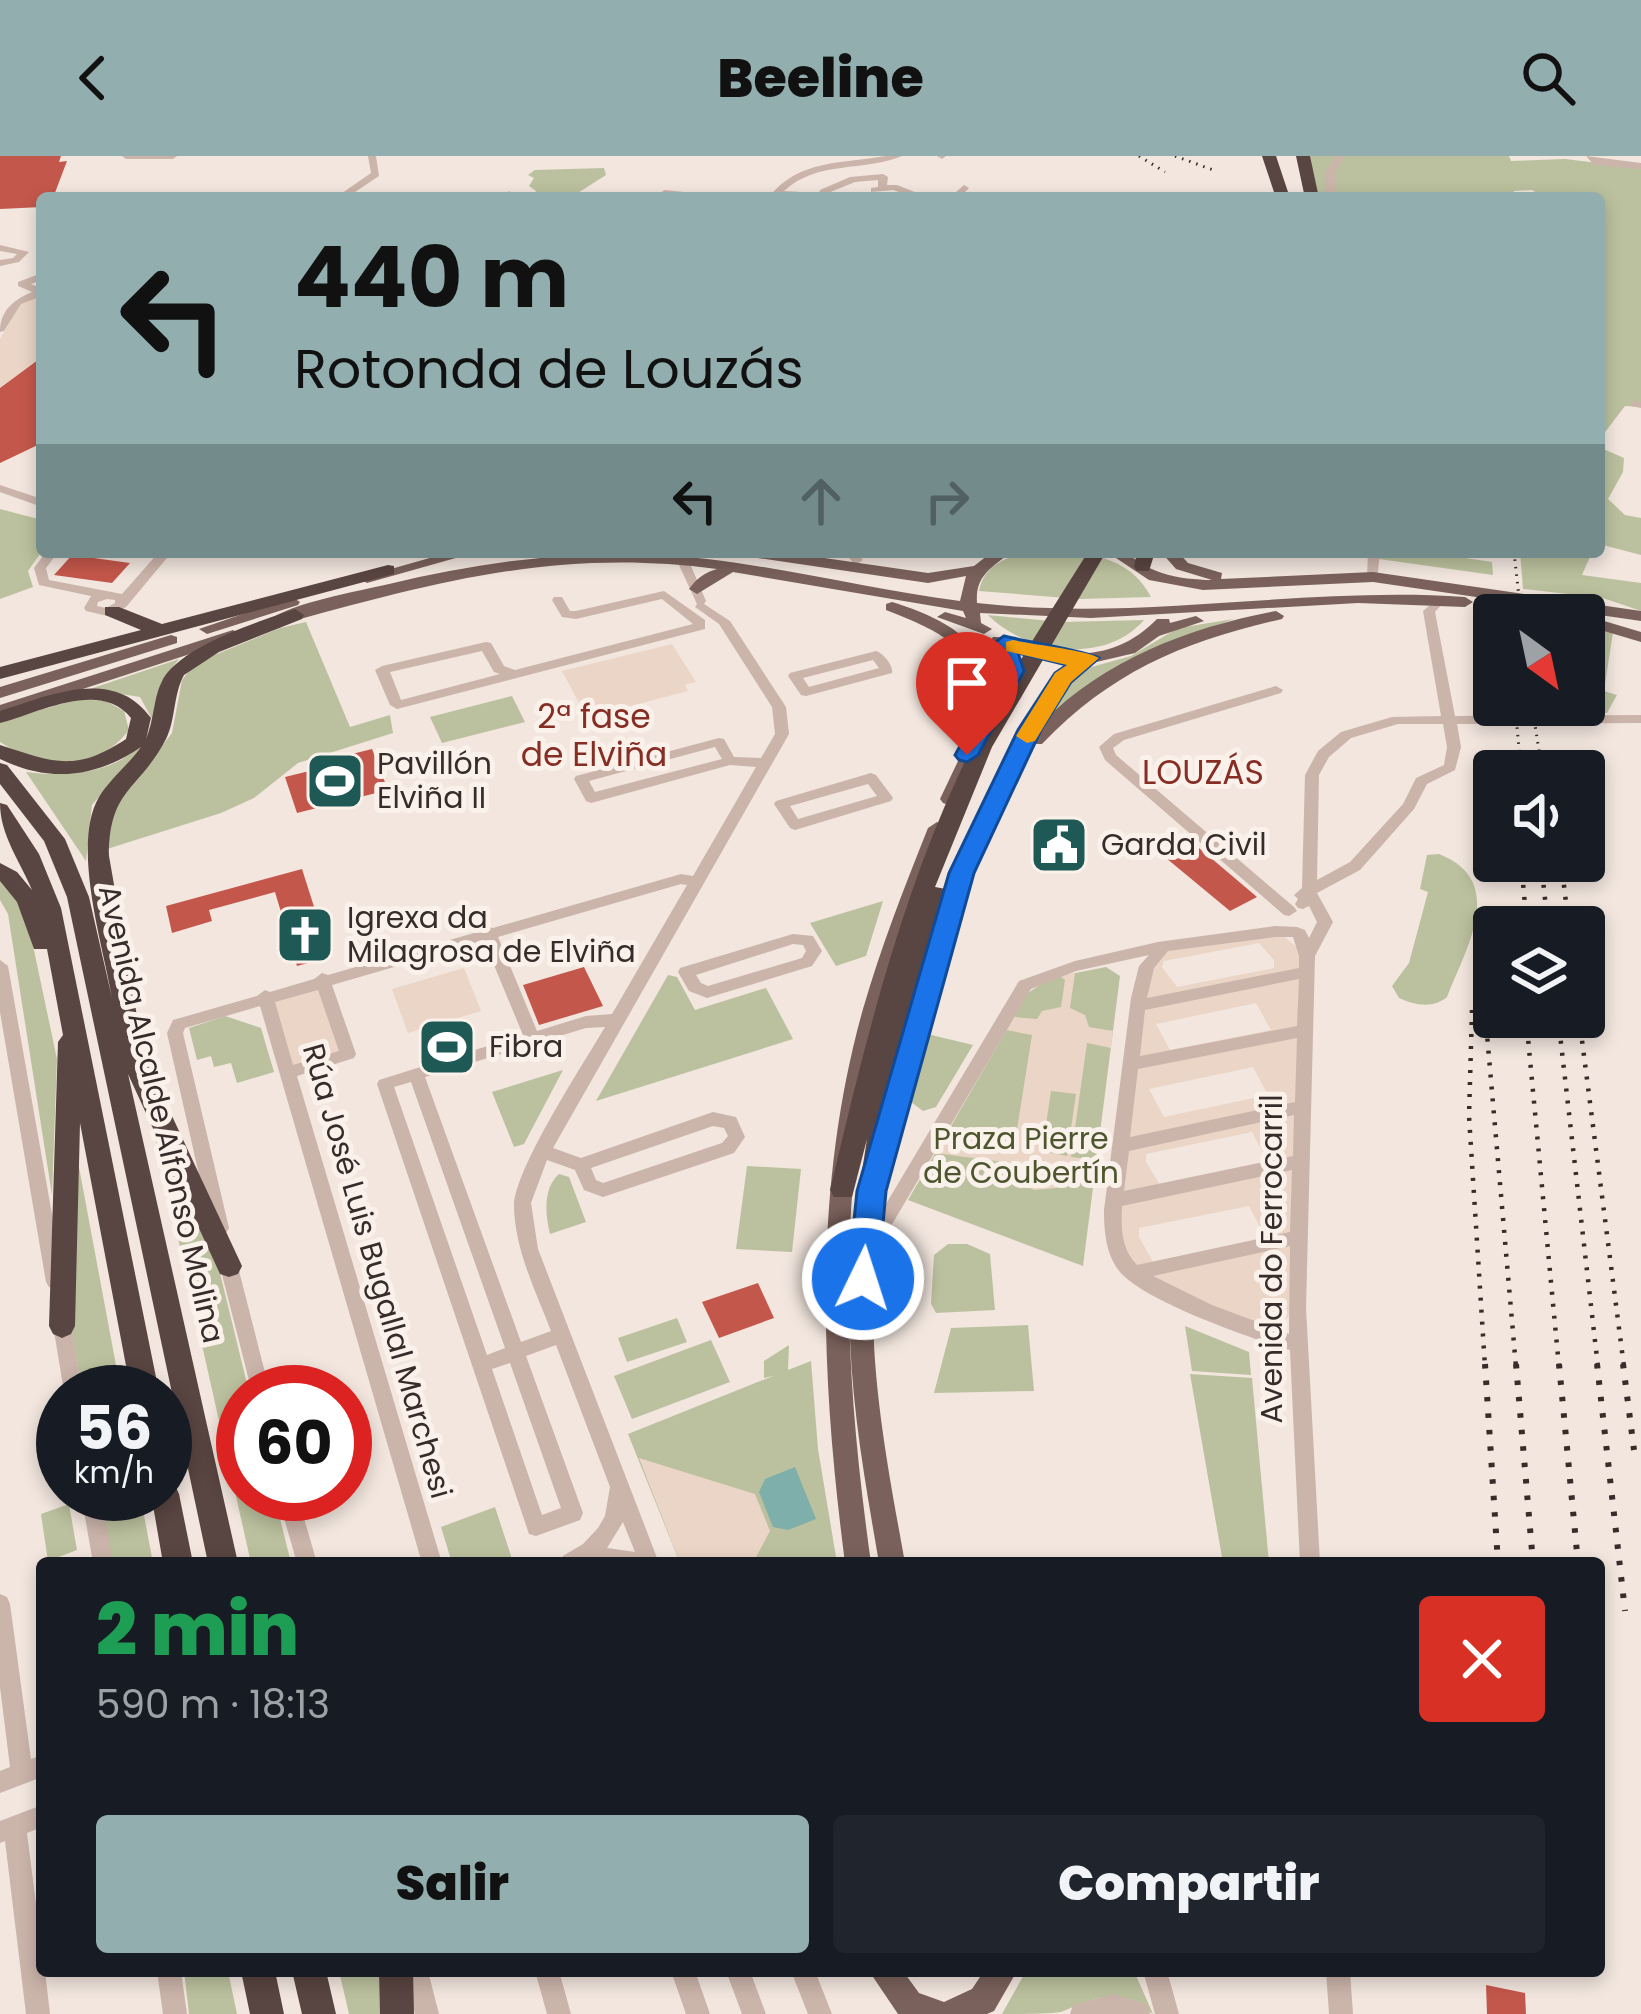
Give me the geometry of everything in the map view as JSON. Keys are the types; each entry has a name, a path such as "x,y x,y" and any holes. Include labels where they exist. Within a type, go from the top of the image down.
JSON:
{"highway":[{"path":"1269,156 1281,192"},
{"path":"1294,160 1304,192"},
{"path":"843,1190 892,984 995,723 1092,558"},
{"path":"872,1191 888,1076 954,828 1111,558"},
{"path":"0,673 388,570"},
{"path":"316,589 356,584"},
{"path":"105,599 132,622 165,631"},
{"path":"133,1055 108,933 96,829 111,790 158,736 168,683 199,653 295,615"},
{"path":"0,751 42,770 85,767 104,762 135,742 141,718 125,700 93,694 4,708"},
{"name":"Avenida Alcalde Alfonso Molina","path":"0,770 40,817 65,863 97,976 222,1557"},
{"name":"Avenida Alcalde Alfonso Molina","path":"0,810 39,876 67,986 140,1365"},
{"path":"0,870 17,882 30,902 44,951 66,1075"},
{"path":"97,976 108,933"},
{"path":"44,951 67,986"},
{"path":"104,1006 133,1055 229,1266"},
{"path":"62,1326 66,1075 72,1016"},
{"path":"170,1521 177,1557"},
{"path":"259,1977 267,2014"},
{"path":"311,1977 319,2014"},
{"path":"396,1977 397,2014"}],"main road":[{"path":"4,708 388,570 442,558"},
{"path":"356,584 492,558"},
{"path":"4,708 428,576 563,558"},
{"path":"650,558 728,566 958,608 1033,613 1128,616 1363,597 1461,595"},
{"path":"698,597 736,558 934,594 1018,603 1129,606 1360,589 1461,595"},
{"path":"792,558 928,578 983,561"},
{"path":"1175,558 1182,566 1211,575 1373,577 1473,597"},
{"path":"979,623 967,588 983,561"},
{"path":"428,576 603,564 698,597"},
{"path":"1148,565 1203,586 1306,577"},
{"path":"1148,565 1166,594 1160,627"},
{"path":"698,597 708,578 725,572 979,623 1004,643 1058,658 1088,658 1116,654 1160,627 1358,605 1437,603 1461,595"},
{"path":"875,601 935,623 962,640 977,657 986,688 967,755"},
{"path":"1012,768 1059,716 1172,646 1235,623 1358,605"},
{"path":"1605,618 1641,626"},
{"path":"1605,622 1641,626"},
{"path":"857,1557 836,1396 833,1332 847,1118 866,1024 904,904 967,755 1013,671 1004,643"},
{"path":"891,1557 868,1395 863,1279 872,1191 962,873 1029,730 1063,678 1088,658"},
{"path":"889,1977 920,2011"},
{"path":"953,2014 983,2007 999,1977"}],"street":[{"path":"126,157 173,156"},
{"path":"349,192 381,170 372,156"},
{"path":"776,192 788,176 806,169 898,156"},
{"path":"1330,192 1330,172 1340,156"},
{"path":"1590,156 1594,162 1641,166"},
{"path":"825,192 868,176 883,177 882,188"},
{"path":"870,192 882,188 899,192"},
{"path":"960,192 964,188"},
{"path":"0,248 19,248 25,278"},
{"path":"0,263 23,255"},
{"path":"0,328 16,302 36,294"},
{"path":"0,488 36,503"},
{"path":"0,498 36,505"},
{"path":"47,558 40,578 55,587 105,599 138,583 161,558"},
{"path":"1373,577 1374,558"},
{"path":"557,600 566,614 576,616 659,595 676,601 698,597"},
{"path":"676,601 698,597"},
{"path":"495,675 486,646 382,670 397,704 495,675 515,674 698,597"},
{"path":"640,1557 616,1474 523,1226 525,1190 542,1151 767,764 784,725 770,693 698,597"},
{"path":"1403,603 1431,622"},
{"path":"1304,933 1289,925 1303,904 1355,866 1409,806 1421,781 1450,767 1454,747 1431,622 1430,607 1437,603"},
{"path":"876,655 887,670 806,692 801,685 795,676 876,655"},
{"path":"770,693 801,685"},
{"path":"1276,691 1119,736 1106,746 1110,757 1276,896 1303,904"},
{"path":"1303,904 1312,775 1323,754 1346,735 1373,724 1447,719 1641,719"},
{"path":"730,761 719,742 581,779 591,798 730,761 767,764"},
{"path":"749,795 781,805 871,778 886,798 795,825 781,805"},
{"path":"254,1365 175,1033 178,1024 682,879 699,882"},
{"path":"1276,896 1303,904"},
{"name":"Avenida do Ferrocarril","path":"1303,904 1325,922 1304,933 1297,1308 1310,1557"},
{"path":"863,1279 884,1224 1025,985 1052,971 1108,960 1267,931 1304,933"},
{"path":"488,932 532,1038"},
{"path":"653,962 686,972 793,939 808,940 814,951 807,962 707,992 695,988 686,972"},
{"path":"1165,950 1147,966 1139,1000 1113,1236 1133,1273 1248,1327 1298,1344"},
{"path":"1108,960 1131,968 1139,1000"},
{"path":"1139,1000 1307,964"},
{"path":"0,966 68,1365"},
{"path":"287,1072 348,1054 322,979"},
{"name":"Rúa José Luis Bugallal Marchesi","path":"265,996 430,1557"},
{"path":"416,1074 573,1513 536,1527 385,1084 416,1074 532,1038 586,1022 618,1020"},
{"path":"1132,1064 1305,1030"},
{"path":"0,1074 19,1069"},
{"path":"1122,1146 1303,1107"},
{"path":"542,1151 581,1165 713,1119 730,1122 737,1137 728,1148 603,1190 590,1185 581,1165"},
{"path":"1114,1200 1301,1161"},
{"path":"1133,1273 1299,1237"},
{"path":"1248,1327 1276,1324 1297,1308"},
{"path":"481,1365 562,1336"},
{"path":"578,1557 602,1540 616,1518 616,1474"},
{"path":"96,1521 102,1557"},
{"path":"295,1521 305,1557"},
{"path":"0,1604 21,1774"},
{"path":"36,1818 8,1830 38,2014"},
{"path":"170,1977 175,2014"},
{"path":"418,1977 428,2014"},
{"path":"549,1977 559,2014"},
{"path":"685,1977 698,2014"},
{"path":"741,1977 754,2014"},
{"path":"805,1977 820,2014"},
{"path":"1338,1977 1341,2014"},
{"path":"1082,2014 1114,2006 1138,2014"}],"green space":[{"path":"1307,156 1509,156 1511,161 1565,159 1641,168 1641,407 1625,406 1605,432 1605,192 1315,192"},
{"path":"604,168 606,175 579,192 535,192 529,186 534,178 528,175 535,170"},
{"path":"1605,450 1624,458 1623,472 1608,499 1625,515 1641,518 1641,555 1605,546"},
{"path":"0,509 36,518 37,558 28,571 33,587 0,599"},
{"path":"1009,558 1102,558 1128,570 1151,597 1079,599 979,591 996,564"},
{"path":"1372,558 1465,558 1492,562 1493,575"},
{"path":"1520,558 1589,558 1582,575 1641,583 1641,611 1605,599 1605,594 1523,589"},
{"path":"988,615 1061,622 1144,620 1109,644 1066,649 1023,639"},
{"path":"1234,619 1175,641 1037,731 1077,671 1131,656 1178,628"},
{"path":"306,622 350,727 390,715 393,733 298,763 254,798 221,813 107,849 111,811 172,733 182,680 195,663"},
{"path":"1605,631 1613,632 1605,684"},
{"path":"179,659 161,682 151,736 92,805 86,861 26,772 83,772 119,761 133,751 152,719 140,697 90,689"},
{"path":"1605,691 1617,695 1605,713"},
{"path":"512,696 525,722 442,743 430,717"},
{"path":"78,699 106,701 124,711 129,730 101,754 68,763 34,758 0,742 0,722"},
{"path":"1439,854 1460,866 1472,881 1477,906 1471,937 1447,997 1417,1004 1399,998 1392,986 1409,963 1428,892 1420,889 1427,855"},
{"path":"0,875 24,903 57,1059 52,1195 8,914 0,900"},
{"path":"883,901 866,956 836,966 810,923"},
{"name":"Praza Pierre de Coubertín","path":"1106,967 1120,976 1083,1266 908,1200 1028,993 1050,978"},
{"path":"668,975 677,977 695,1010 766,988 793,1039 596,1101"},
{"path":"225,1016 261,1028 274,1072 237,1083 231,1063 214,1067 211,1056 197,1060 189,1028"},
{"path":"923,1033 973,1045 936,1107 923,1111 907,1099"},
{"path":"563,1070 524,1144 514,1147 492,1092"},
{"path":"153,1127 219,1269 242,1365 216,1365 216,1407"},
{"path":"73,1135 116,1365 77,1365 70,1322"},
{"path":"747,1166 801,1169 792,1252 736,1249"},
{"path":"559,1174 569,1177 586,1222 550,1234 548,1194"},
{"path":"948,1244 967,1244 990,1254 995,1310 936,1313 931,1304 934,1255"},
{"path":"677,1318 687,1342 627,1362 618,1338"},
{"path":"1028,1325 1034,1391 934,1393 951,1328"},
{"path":"1185,1326 1249,1352 1251,1375 1192,1371"},
{"path":"711,1340 730,1382 632,1419 614,1376"},
{"path":"789,1345 788,1370 811,1361 818,1449 836,1557 678,1557 628,1434 773,1376 764,1378 764,1361"},
{"path":"1190,1374 1252,1378 1268,1557 1222,1557"},
{"path":"495,1507 511,1557 450,1557 441,1527"},
{"path":"42,1521 72,1521 77,1550 47,1557"},
{"path":"105,1521 145,1521 152,1557 111,1557"},
{"path":"242,1521 281,1521 290,1557 250,1557"},
{"path":"185,1977 229,1977 237,2014 189,2014"},
{"path":"340,1977 385,1977 386,2014 349,2014"},
{"path":"1023,1977 1137,1977 1153,2014 1107,1997 1061,2012 1002,2014"}],"shaded area":[{"path":"36,299 36,361 0,388 0,339 21,303"},
{"path":"672,644 696,682 685,685 688,691 603,713 585,714 562,671"},
{"path":"1281,934 1307,956 1297,1308 1286,1319 1264,1327 1133,1273 1112,1224 1152,958 1165,950","holes":["1259,943 1274,960 1274,968 1177,987 1162,967 1164,961","1256,1003 1271,1030 1170,1050 1156,1024","1253,1067 1268,1095 1164,1117 1149,1089","1252,1132 1268,1162 1160,1185 1146,1154","1249,1206 1266,1238 1153,1262 1139,1228"]},
{"path":"464,968 481,1011 408,1033 392,989"},
{"path":"1075,973 1070,1008 1085,1015 1089,1027 1113,1031 1111,1048 1087,1043 1071,1157 1096,1160 1094,1177 1070,1173 1056,1188 1034,1190 1015,1181 1011,1163 935,1153 945,1136 1014,1148 1032,1035 1006,1030 1014,1017 1037,1019 1042,1011 1061,1007 1065,980 1060,976","holes":["1051,1091 1076,1094 1067,1156 1042,1151"]},
{"path":"322,979 348,1054 287,1073 265,996"},
{"path":"639,1458 755,1494 770,1531 756,1557 678,1557"}],"water":[{"path":"795,1467 816,1519 788,1530 773,1527 759,1492 765,1479"}],"building":[{"path":"0,156 61,156 59,162 67,161 55,192 36,192 36,207 0,209"},
{"path":"36,361 36,446 0,463 0,388"},
{"path":"69,558 130,563 112,583 54,575"},
{"name":"Pavillón Elviña II","path":"372,749 388,790 297,813 285,777 350,761 348,755"},
{"path":"1194,844 1257,897 1230,911 1166,858"},
{"path":"302,869 330,957 297,966 275,892 209,910 212,921 172,933 166,906"},
{"path":"584,967 603,1006 539,1025 523,985"},
{"path":"758,1283 774,1318 719,1338 702,1302"},
{"path":"1486,1985 1525,1993 1526,2014 1487,2014"}],"railway":[{"path":"1139,156 1165,172"},
{"path":"1175,156 1216,171"},
{"path":"1515,558 1519,594"},
{"path":"1517,726 1519,750"},
{"path":"1535,726 1539,750"},
{"path":"1523,882 1525,906"},
{"path":"1543,882 1546,906"},
{"path":"1564,882 1566,906"},
{"path":"1472,1010 1469,1116 1485,1367"},
{"path":"1487,1038 1516,1367"},
{"path":"1528,1038 1559,1367"},
{"path":"1560,1038 1598,1367"},
{"path":"1582,1038 1624,1367"},
{"path":"1485,1364 1498,1557"},
{"path":"1516,1364 1532,1557"},
{"path":"1559,1364 1577,1557"},
{"path":"1597,1364 1625,1611"},
{"path":"1623,1364 1634,1450"}],"slow traffic":[{"path":"1013,646 1058,658 1088,658 1063,678 1027,736"}],"place":[{"name":"Pavillón Elviña II","path":"335,781"},
{"name":"Garda Civil","path":"1059,845"},
{"name":"Igrexa da Milagrosa de Elviña","path":"305,935"},
{"name":"Fibra","path":"447,1047"}],"district":[{"name":"2ª fase de Elviña","path":"594,735"},
{"name":"LOUZÁS","path":"1203,772"}],"route":[{"path":"863,1279 872,1191 962,873 1029,730 1063,678 1088,658 1058,658 1004,643 1013,671 967,755"}]}
